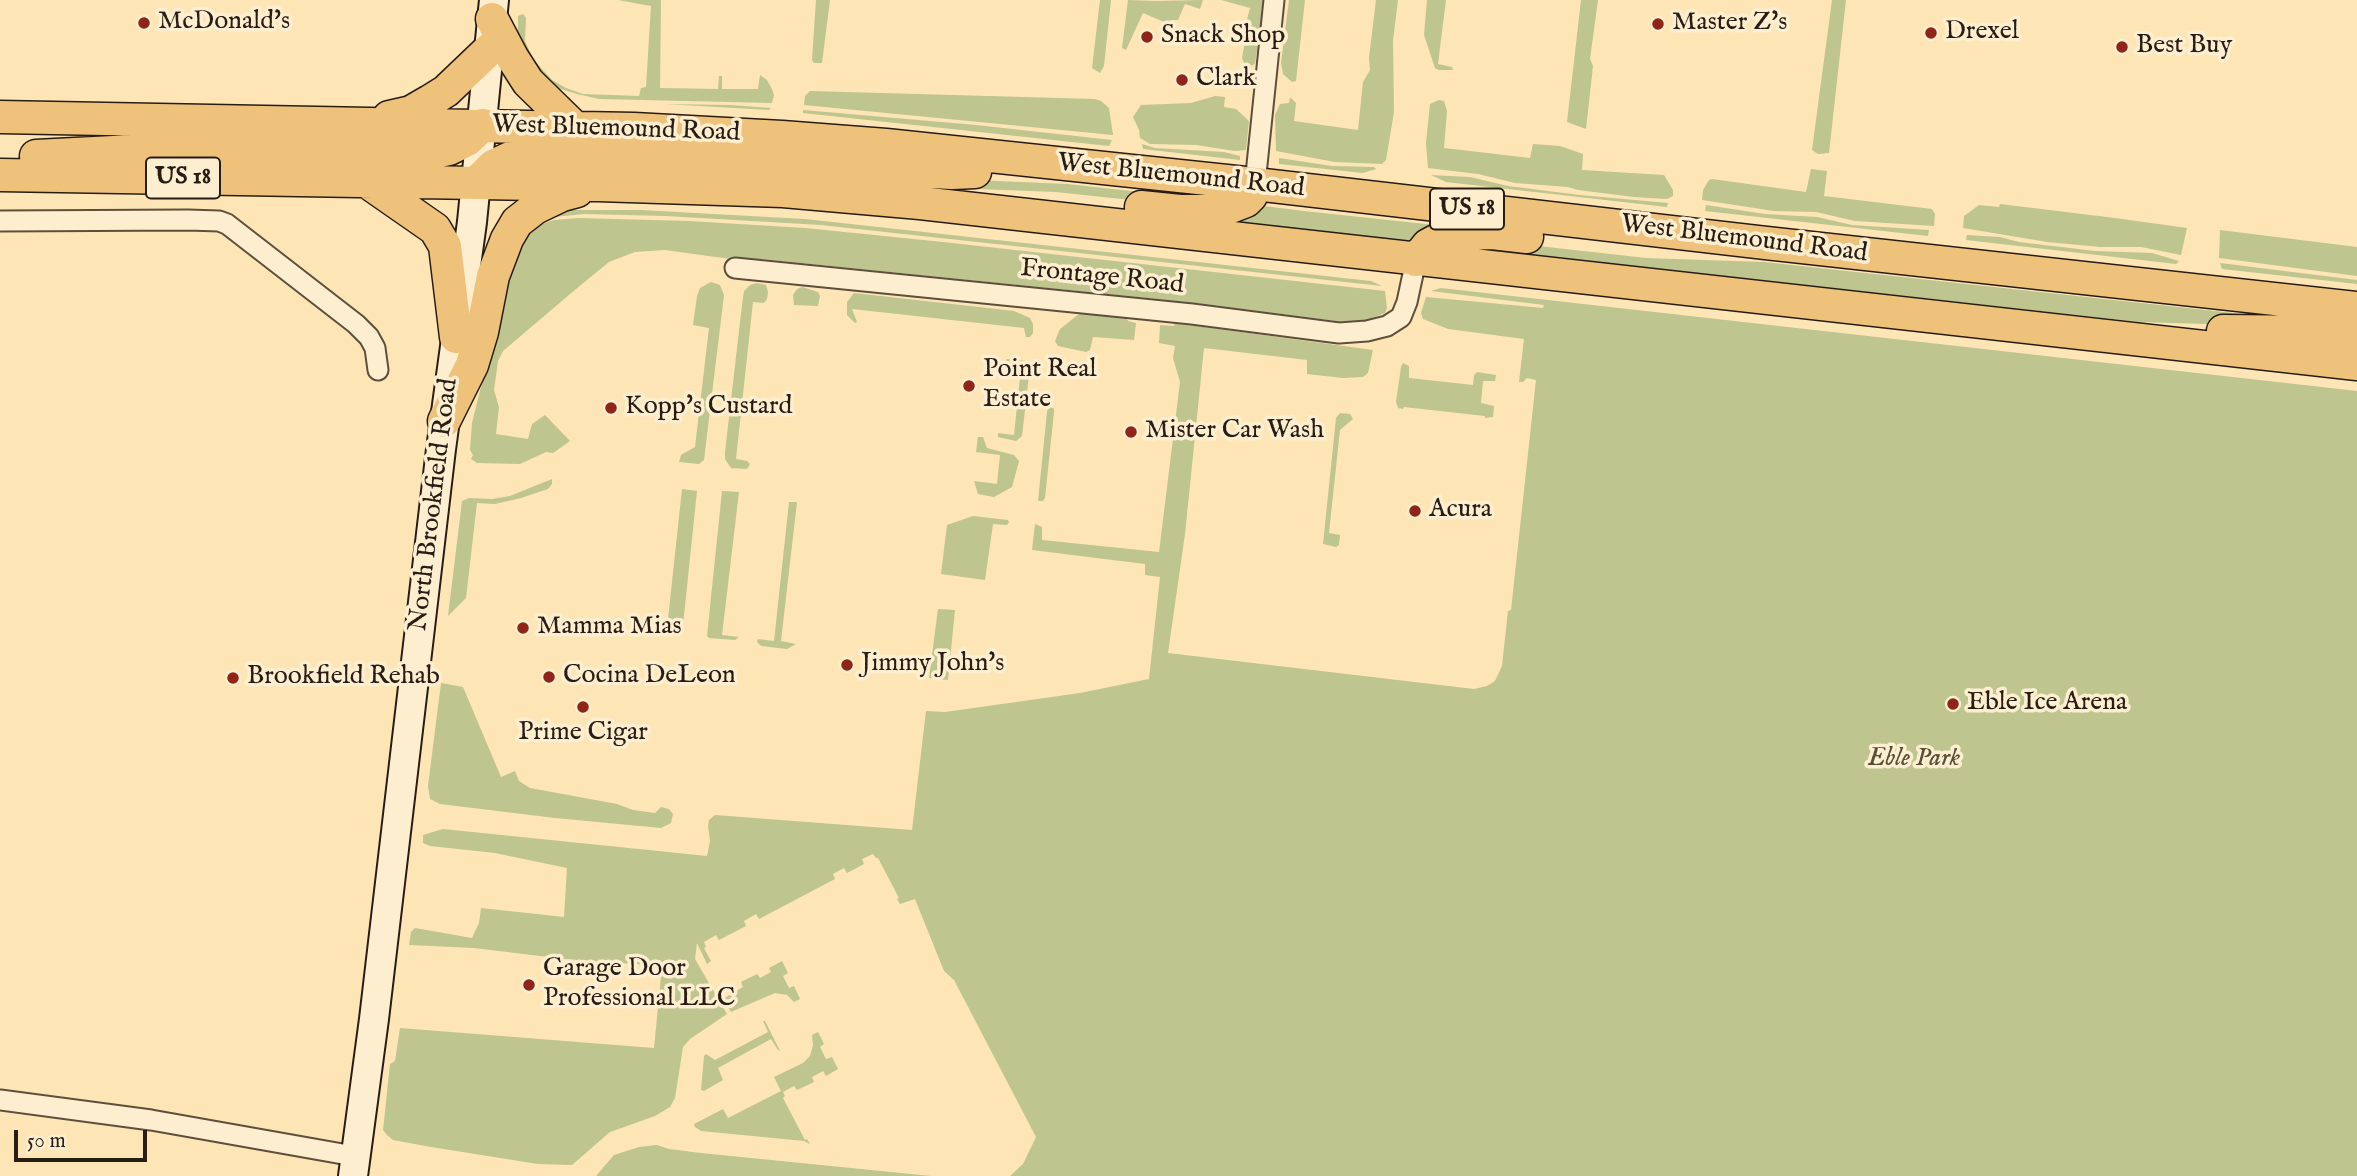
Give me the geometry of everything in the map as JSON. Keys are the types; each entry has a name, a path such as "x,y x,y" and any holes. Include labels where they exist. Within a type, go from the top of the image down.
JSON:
{"main road":[{"path":"366,123 411,112 446,90 492,22 528,82 575,128"},
{"name":"West Bluemound Road","path":"0,117 483,125 782,137 1255,184 2357,308"},
{"path":"0,160 153,150 427,154 449,149 467,140 483,125"},
{"path":"476,183 493,166 510,158 533,155 675,158 952,173 1074,165"},
{"name":"West Bluemound Road","path":"0,175 598,185 783,191 920,203 2357,364"},
{"path":"366,181 435,229 444,246 456,337"},
{"path":"920,203 1025,197 1058,198 1205,212 1220,211 1245,201 1251,196 1255,184"},
{"path":"444,421 472,365 482,332 493,276 507,239 517,222 535,208 562,195 598,185"},
{"path":"1416,260 1428,245 1443,237 1462,234 1492,233 1646,250 1766,243"},
{"path":"2135,339 2216,331 2321,332 2357,336"}],"street":[{"path":"1255,184 1274,0"},
{"name":"North Brookfield Road","path":"353,1166 359,1140 444,421 476,183 492,22"},
{"path":"0,221 219,221 227,224 356,324 369,337 375,348 378,370"},
{"name":"Frontage Road","path":"735,268 1192,314 1339,333 1387,326 1401,317 1416,260"},
{"path":"0,1100 151,1120 353,1166"}],"green space":[{"path":"618,0 661,0 660,88 718,89 719,76 722,76 722,89 758,89 760,75 772,89 772,103 599,99 555,87 545,80 518,41 518,16 523,14 526,18 525,41 533,59 552,80 583,94 639,96 641,88 646,87 651,6"},
{"path":"816,0 830,0 822,63 814,63 812,60"},
{"path":"1100,0 1111,0 1104,66 1100,73 1092,68"},
{"path":"1128,0 1203,0 1200,9 1185,4 1178,20 1171,20 1169,24 1143,13 1126,50 1122,48"},
{"path":"1221,0 1264,2 1255,64 1250,66 1244,63 1242,58 1250,8"},
{"path":"1289,0 1305,0 1296,81 1292,82 1283,74 1281,63"},
{"path":"1376,0 1398,0 1393,41 1394,112 1386,160 1382,164 1335,162 1276,151 1275,115 1280,104 1289,103 1290,97 1296,103 1294,121 1358,130 1363,82 1370,70"},
{"path":"1427,0 1446,0 1438,64 1452,67 1453,70 1435,68 1424,35"},
{"path":"1581,0 1598,0 1590,59 1593,66 1586,129 1567,122"},
{"path":"1832,0 1846,0 1829,153 1818,154 1812,150"},
{"path":"810,91 1095,99 1109,108 1113,135 804,105 805,96"},
{"path":"1215,96 1225,97 1224,107 1236,109 1249,121 1246,150 1150,144 1140,138 1133,117 1141,105 1191,103"},
{"path":"1444,101 1447,111 1444,148 1530,158 1533,144 1560,146 1583,154 1582,170 1664,175 1673,190 1673,196 1667,199 1634,197 1568,187 1515,183 1478,174 1428,168 1426,143 1430,104"},
{"path":"665,104 730,105 771,108 769,110"},
{"path":"803,110 1112,140 1109,146 803,113"},
{"path":"1142,144 1155,148 1224,152 1240,156 1240,160 1143,149"},
{"path":"1279,158 1376,169 1363,173 1279,164"},
{"path":"1811,169 1827,171 1824,196 1932,209 1935,214 1934,226 1855,221 1816,212 1774,211 1702,200 1703,190 1712,179 1806,192"},
{"path":"1431,175 1470,177 1508,186 1668,203 1667,207 1446,182"},
{"path":"883,176 1067,184 1223,201 1159,203 1056,192 925,187"},
{"path":"2000,204 2187,228 2181,255 2141,247 2100,247 2047,242 1963,228 1964,216 1979,205 1999,207"},
{"path":"1706,205 1765,214 1817,217 1852,225 1929,230 1928,236 1705,211"},
{"path":"1264,206 1444,226 1414,242 1240,222 1240,219 1253,215"},
{"path":"550,210 641,210 805,219 1371,281 1382,286 821,225 584,214 543,218 529,225 517,246 493,312 497,286 518,232 527,221"},
{"path":"578,218 805,228 1385,291 1387,308 1385,313 1360,322 1344,322 1186,302 761,259 745,261 665,250 635,252 609,262 503,351 498,361 494,390 499,407 496,434 528,439 532,424 545,415 570,441 553,453 546,452 520,464 477,463 471,459 472,423 505,290 522,245 536,226 554,220"},
{"path":"2220,230 2357,247 2357,276 2219,258"},
{"path":"1967,235 2000,237 2019,242 2095,251 2152,253 2179,261 2176,264 1966,240"},
{"path":"1485,240 1646,258 1764,262 2334,324 2274,326 2139,322 1453,246"},
{"path":"2220,263 2357,280 2357,284 2222,269"},
{"path":"711,282 720,285 724,295 704,460 699,464 679,462 681,455 695,447 709,328 693,325 700,288"},
{"path":"757,283 766,285 768,292 764,303 753,302 736,459 750,464 747,469 731,468 725,459 725,452 742,305 744,291"},
{"path":"802,287 818,292 818,306 794,305 793,295"},
{"name":"Eble Park","path":"1441,288 2357,391 2357,1176 1010,1176 1023,1164 1036,1137 954,980 944,971 915,899 900,904 878,858 873,854 862,859 864,864 847,873 844,868 833,874 835,879 759,919 756,914 744,921 746,926 719,940 716,935 704,942 711,961 707,964 697,943 695,959 727,1014 690,1039 683,1047 675,1098 670,1107 655,1116 610,1132 572,1165 538,1164 393,1140 383,1130 390,1064 395,1061 400,1028 654,1048 662,966 565,959 474,948 409,945 411,932 415,928 472,938 479,923 481,908 564,917 567,868 495,853 430,846 423,843 423,835 443,829 707,856 710,841 709,820 715,815 912,830 926,711 945,712 1080,693 1149,679 1160,577 1145,575 1145,564 1032,550 1035,524 1042,527 1042,540 1159,552 1180,382 1173,358 1175,346 1159,343 1160,325 1174,326 1175,323 1373,350 1368,373 1363,377 1343,378 1307,374 1307,360 1204,348 1185,534 1168,653 1474,689 1495,681 1502,666 1508,611 1511,610 1536,380 1527,378 1519,382 1524,339 1448,329 1423,319 1421,313 1426,297 1543,308 1544,305 1431,291"},
{"path":"854,293 1014,311 1030,318 1033,333 1026,337 1024,328 852,309 857,322 855,323 847,315 847,302"},
{"path":"1079,314 1126,317 1128,321 1136,323 1134,340 1093,337 1090,350 1086,352 1058,346 1055,341 1060,329"},
{"path":"1007,359 1026,361 1030,366 1022,436 1016,441 998,437 998,433 1014,435 1021,368 1006,365"},
{"path":"1403,363 1409,366 1409,378 1473,385 1477,372 1496,375 1495,381 1483,381 1481,403 1494,406 1493,417 1398,408 1396,402"},
{"path":"1051,407 1054,412 1045,498 1038,501 1047,412"},
{"path":"1340,413 1350,414 1353,419 1340,430 1329,533 1340,535 1339,545 1336,547 1323,544 1336,418"},
{"path":"978,437 983,437 987,448 1014,455 1019,461 1012,487 994,497 978,494 974,481 997,484 1000,455 976,452"},
{"path":"552,479 548,489 521,498 495,504 477,503 466,598 448,616 462,501 469,498 492,499 510,496"},
{"path":"682,489 697,491 681,626 672,625 668,619"},
{"path":"722,491 739,492 722,635 739,637 735,640 707,636"},
{"path":"789,502 797,502 781,641 796,644 787,649 761,646 757,642 758,639 774,641"},
{"path":"973,516 1009,522 1007,525 993,524 985,580 941,574 947,525"},
{"path":"938,609 955,610 948,680 929,678"},
{"path":"441,683 463,687 501,777 515,771 519,781 530,788 617,804 633,810 655,813 661,807 669,809 673,814 671,823 661,828 555,818 440,804 430,799 428,786"},
{"path":"782,961 788,973 783,976 789,988 794,986 800,999 794,1002 787,995 775,993 731,1012 723,999 743,987 741,982 757,974 760,978 771,972 769,968"},
{"path":"763,1021 780,1051 771,1039 718,1068 723,1080 704,1091 701,1090 704,1056 706,1054 715,1060 768,1032"},
{"path":"818,1032 824,1044 820,1047 826,1059 832,1057 838,1069 826,1076 823,1071 812,1077 814,1082 797,1090 794,1086 783,1092 783,1098 805,1140 810,1144 804,1141 701,1131 695,1127 694,1124 723,1109 728,1118 781,1091 774,1077 803,1063 810,1056 812,1035"},
{"path":"657,1145 701,1153 931,1176 596,1176 614,1155 639,1147"}],"place":[{"name":"McDonald's","path":"144,23"},
{"name":"Master Z's","path":"1658,24"},
{"name":"Drexel","path":"1931,33"},
{"name":"Snack Shop","path":"1147,37"},
{"name":"Best Buy","path":"2122,47"},
{"name":"Clark","path":"1182,80"},
{"name":"Point Real Estate","path":"969,386"},
{"name":"Kopp's Custard","path":"611,408"},
{"name":"Mister Car Wash","path":"1131,432"},
{"name":"Acura","path":"1415,511"},
{"name":"Mamma Mias","path":"523,628"},
{"name":"Jimmy John's","path":"847,665"},
{"name":"Cocina DeLeon","path":"549,677"},
{"name":"Brookfield Rehab","path":"233,678"},
{"name":"Eble Ice Arena","path":"1953,704"},
{"name":"Prime Cigar","path":"583,707"},
{"name":"Garage Door Professional LLC","path":"529,985"}]}
